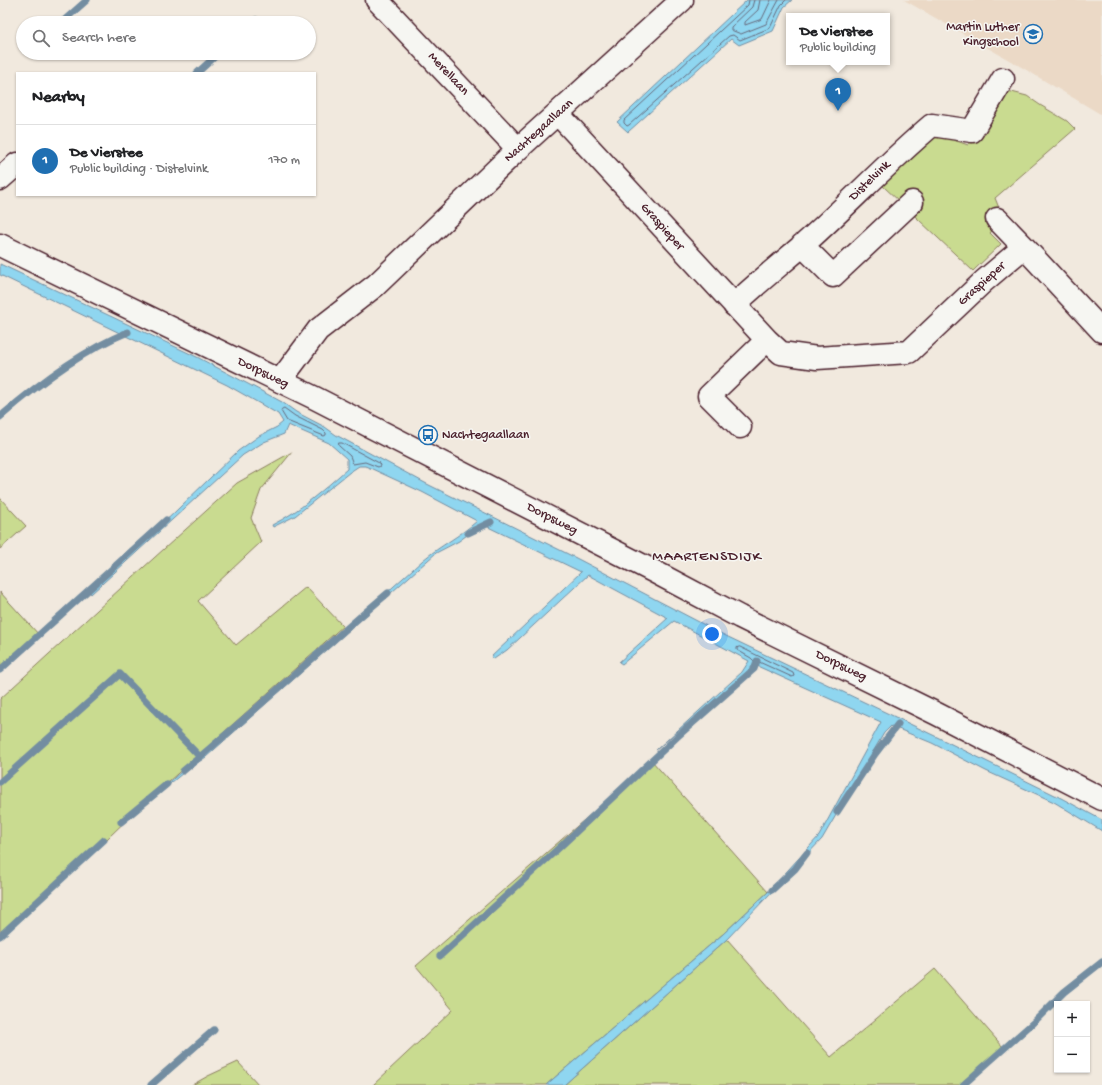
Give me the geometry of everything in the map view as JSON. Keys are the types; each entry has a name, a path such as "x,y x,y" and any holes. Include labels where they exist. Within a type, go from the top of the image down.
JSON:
{"street":[{"name":"Merellaan","path":"377,0 518,149"},
{"name":"Nachtegaallaan","path":"280,381 318,330 376,285 518,149 682,0"},
{"name":"Distelvink","path":"734,305 802,245 932,124 972,131 1003,78"},
{"name":"Graspieper","path":"558,114 734,305 781,353 817,358 909,352 984,281 1024,247"},
{"path":"0,179 16,165"},
{"path":"802,245 833,276 912,202"},
{"path":"997,219 1102,331"},
{"name":"Dorpsweg","path":"0,245 280,381 655,572 740,617 951,720 1102,799"},
{"path":"740,427 709,396 767,340"}],"shaded area":[{"name":"Martin Luther Kingschool","path":"904,0 1102,0 1102,115 1023,68"}],"green space":[{"path":"1004,90 1027,96 1067,121 1075,129 995,198 1003,218 990,233 1001,244 973,271 883,186 885,179 932,132 968,145"},
{"path":"292,452 261,490 251,518 261,542 198,601 236,645 306,587 343,626 140,807 0,936 0,699 237,483"},
{"path":"0,498 26,526 0,549"},
{"path":"0,592 40,636 0,672"},
{"path":"652,761 768,892 723,934 546,1085 373,1085 453,1010 416,966"},
{"path":"727,939 831,1057 935,969 1003,1047 959,1085 564,1085"},
{"path":"238,1062 259,1085 192,1085 208,1076"}],"water":[{"path":"747,0 792,0 784,7 773,31 739,45 731,39 628,132 617,122"},
{"path":"0,264 197,357 282,402 296,412 325,427 336,435 425,483 576,558 724,635 1061,798 1102,820 1102,831 1054,802 986,771 932,743 891,726 884,733 822,839 727,939 564,1085 546,1085 723,934 768,892 819,836 881,722 755,665 656,750 742,672 749,661 674,621 622,664 619,662 668,618 588,575 507,650 494,659 491,657 581,572 482,524 459,541 436,553 206,757 183,773 154,797 153,796 181,772 205,756 423,560 477,521 422,492 370,468 359,466 295,516 273,527 272,525 302,507 347,469 347,459 329,443 288,425 284,434 264,442 243,455 91,594 89,591 119,566 238,451 259,436 277,427 283,422 278,414 227,385 0,275"}],"waterway":[{"path":"69,16 87,0"},
{"path":"198,72 211,60"},
{"path":"0,417 29,392 61,369 94,349 128,332"},
{"path":"0,670 166,520"},
{"path":"468,533 491,522"},
{"path":"183,771 388,593"},
{"path":"440,956 561,846 677,737 754,669 757,661"},
{"path":"0,782 120,674 200,757"},
{"path":"837,812 875,754 898,724"},
{"path":"121,822 167,784"},
{"path":"0,936 104,840"},
{"path":"772,890 795,869 807,853"},
{"path":"963,1085 1035,1021 1064,992 1102,962"},
{"path":"151,1085 214,1030"}],"place":[{"name":"Martin Luther Kingschool","path":"1033,34"},
{"name":"De Vierstee","path":"838,111"},
{"name":"Nachtegaallaan","path":"428,435"}],"district":[{"name":"MAARTENSDIJK","path":"707,557"}]}
